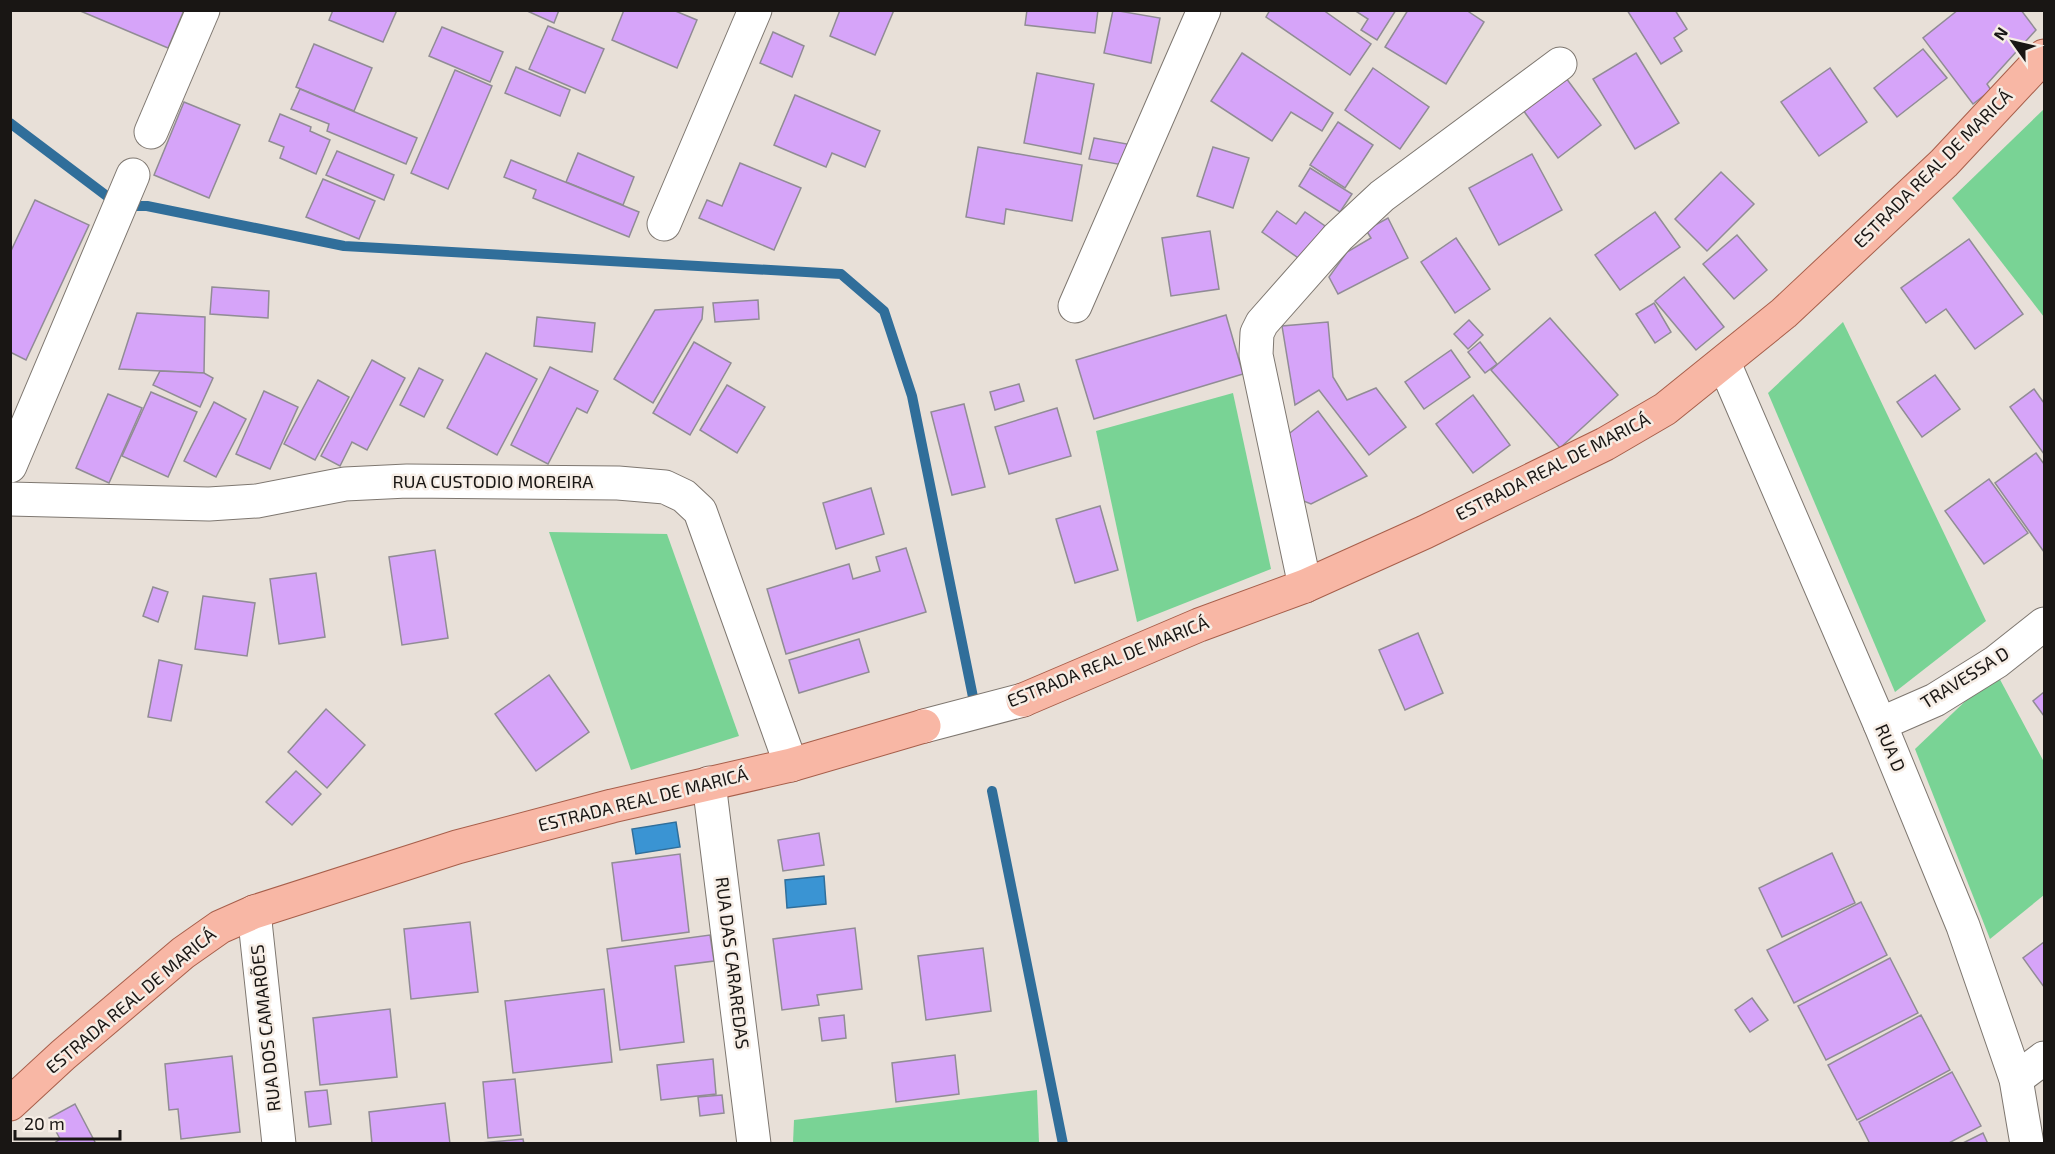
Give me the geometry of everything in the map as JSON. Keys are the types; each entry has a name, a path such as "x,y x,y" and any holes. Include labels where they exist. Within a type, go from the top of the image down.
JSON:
{"main road":[{"name":"ESTRADA REAL DE MARICÁ","path":"1023,700 1199,625 1305,586 1425,532 1605,444 1665,409 1784,314 1944,163 2044,56"},
{"name":"ESTRADA REAL DE MARICÁ","path":"10,1104 63,1055 183,953 220,927 254,912 457,848 709,783 791,765 924,726"}],"street":[{"path":"152,132 202,10"},
{"path":"664,224 755,10"},
{"path":"1075,306 1204,10"},
{"path":"1305,586 1256,355 1260,328 1338,237 1382,196 1560,64"},
{"path":"10,466 134,175"},
{"name":"RUA D","path":"1724,363 1880,724 1963,926 2016,1079 2027,1143"},
{"name":"RUA CUSTODIO MOREIRA","path":"10,499 209,504 257,501 345,484 407,481 618,483 665,487 684,496 700,511 791,765"},
{"name":"TRAVESSA D","path":"1880,724 1935,700 1996,662 2044,624"},
{"name":"ESTRADA REAL DE MARICÁ","path":"924,726 1023,700"},
{"name":"RUA DAS CARAREDAS","path":"709,783 754,1143"},
{"name":"RUA DOS CAMARÕES","path":"254,912 279,1143"},
{"path":"2016,1079 2044,1058"}],"green space":[{"path":"2044,109 2044,317 1952,198"},
{"path":"1843,322 1986,621 1895,692 1768,393"},
{"path":"1233,393 1271,569 1137,622 1096,431"},
{"path":"549,532 667,534 739,736 631,770"},
{"path":"1996,672 2044,762 2044,895 1990,939 1915,749"},
{"path":"1037,1090 1039,1143 793,1143 794,1120"}],"water":[{"path":"676,822 680,847 636,854 632,829"},
{"path":"824,876 826,904 787,908 785,880"}],"building":[{"path":"78,10 184,10 168,48"},
{"path":"333,10 397,10 383,42 329,20"},
{"path":"525,10 559,10 554,23"},
{"path":"624,10 673,10 697,20 677,68 612,40"},
{"path":"840,10 894,10 875,55 830,36"},
{"path":"1027,10 1098,10 1095,33 1025,25"},
{"path":"1113,10 1160,18 1151,63 1104,53"},
{"path":"1270,10 1323,10 1371,44 1350,75 1266,17"},
{"path":"1354,10 1396,10 1377,40 1361,30 1368,19"},
{"path":"1408,10 1466,10 1484,22 1446,84 1385,47"},
{"path":"1627,10 1675,10 1687,29 1674,38 1682,51 1661,64"},
{"path":"1958,10 2021,10 2036,30 1987,84 1991,90 1973,104 1923,38"},
{"path":"548,26 604,49 585,93 529,69"},
{"path":"442,27 503,52 490,82 429,56"},
{"path":"773,32 804,46 792,77 760,63"},
{"path":"314,44 372,68 354,111 296,87"},
{"path":"1923,49 1947,78 1897,117 1874,88"},
{"path":"1242,53 1333,113 1322,131 1291,112 1272,141 1211,101"},
{"path":"1636,53 1679,123 1635,149 1593,79"},
{"path":"516,67 570,90 560,116 505,93"},
{"path":"1373,68 1429,107 1400,149 1345,110"},
{"path":"1830,68 1867,122 1819,156 1781,102"},
{"path":"455,70 492,86 448,189 411,173"},
{"path":"1037,73 1094,84 1081,154 1024,143"},
{"path":"1566,78 1601,125 1558,158 1523,110"},
{"path":"300,89 417,138 406,164 327,131 329,124 291,109"},
{"path":"795,95 880,131 865,167 832,153 826,167 774,145"},
{"path":"184,102 240,125 209,198 154,175"},
{"path":"280,114 311,127 310,131 330,140 316,174 280,158 284,147 269,141"},
{"path":"1338,122 1373,145 1345,188 1310,165"},
{"path":"1094,138 1127,144 1123,165 1089,159"},
{"path":"978,147 1082,165 1072,221 1006,209 1004,224 966,217"},
{"path":"1213,147 1249,158 1233,208 1197,196"},
{"path":"337,151 394,175 384,200 326,175"},
{"path":"578,153 634,177 623,205 566,182"},
{"path":"1532,154 1562,210 1499,245 1469,188"},
{"path":"511,160 639,212 629,237 533,198 536,190 504,177"},
{"path":"740,163 801,188 774,250 699,218 707,200 722,206"},
{"path":"1310,168 1352,194 1340,212 1299,186"},
{"path":"1721,172 1754,204 1707,251 1675,219"},
{"path":"323,179 375,201 359,239 306,217"},
{"path":"35,200 89,225 26,360 10,352 10,253"},
{"path":"1277,211 1296,224 1305,212 1325,226 1301,260 1262,232"},
{"path":"1655,212 1680,247 1620,290 1595,255"},
{"path":"1388,218 1408,258 1338,294 1329,277 1347,252 1371,238 1366,230"},
{"path":"1210,231 1219,289 1171,296 1162,238"},
{"path":"1737,235 1767,270 1734,299 1703,264"},
{"path":"1456,238 1490,289 1455,313 1421,262"},
{"path":"1969,239 2023,314 1975,349 1946,309 1926,323 1901,288"},
{"path":"1684,277 1724,327 1696,350 1655,301"},
{"path":"212,287 269,291 268,318 210,314"},
{"path":"758,300 759,319 715,322 713,303"},
{"path":"1654,303 1671,332 1655,343 1636,314"},
{"path":"703,307 702,319 653,403 614,379 655,310"},
{"path":"137,313 205,317 204,373 119,369"},
{"path":"1226,315 1243,374 1094,419 1076,360"},
{"path":"537,317 595,323 592,352 534,346"},
{"path":"1550,318 1618,395 1560,448 1491,370"},
{"path":"1469,320 1483,335 1468,349 1454,334"},
{"path":"1328,322 1333,377 1347,400 1376,388 1406,427 1369,455 1319,390 1295,405 1282,326"},
{"path":"694,342 731,363 690,435 653,413"},
{"path":"1480,342 1497,364 1485,373 1468,352"},
{"path":"1451,350 1470,377 1424,409 1405,382"},
{"path":"486,353 537,379 497,455 447,428"},
{"path":"372,360 405,378 367,450 352,442 340,466 321,456"},
{"path":"550,367 598,391 587,413 577,408 548,464 511,445"},
{"path":"419,368 443,380 424,417 400,405"},
{"path":"160,371 204,373 213,378 200,407 153,385"},
{"path":"1935,375 1960,409 1922,437 1897,402"},
{"path":"318,380 349,397 315,460 284,444"},
{"path":"1019,384 1024,401 995,410 990,392"},
{"path":"727,385 765,407 737,453 700,430"},
{"path":"2034,389 2044,403 2044,454 2010,407"},
{"path":"264,391 298,407 270,469 236,454"},
{"path":"151,392 197,412 168,477 122,456"},
{"path":"108,394 142,408 109,483 76,468"},
{"path":"1473,395 1510,445 1473,473 1436,424"},
{"path":"214,402 246,419 216,477 184,461"},
{"path":"964,404 985,487 952,495 931,412"},
{"path":"1057,408 1071,456 1009,474 995,427"},
{"path":"1318,411 1367,476 1311,504 1296,498 1286,436"},
{"path":"2036,453 2044,464 2044,552 1995,483"},
{"path":"1989,479 2028,533 1984,564 1945,511"},
{"path":"871,488 884,534 836,549 823,503"},
{"path":"1100,506 1118,570 1075,583 1056,519"},
{"path":"906,548 926,612 786,654 767,589 849,564 853,579 880,571 876,557"},
{"path":"435,550 448,638 402,645 389,557"},
{"path":"316,573 325,637 279,644 270,579"},
{"path":"153,587 168,592 158,622 143,616"},
{"path":"203,596 255,603 247,656 195,649"},
{"path":"1418,633 1443,693 1405,710 1379,650"},
{"path":"859,639 869,672 799,693 789,660"},
{"path":"159,660 182,665 171,721 148,717"},
{"path":"549,675 589,732 536,771 495,714"},
{"path":"2044,692 2044,716 2033,701"},
{"path":"326,709 365,745 327,788 288,752"},
{"path":"296,771 321,794 292,825 266,802"},
{"path":"819,833 824,865 783,871 778,840"},
{"path":"1832,853 1855,903 1782,937 1759,888"},
{"path":"680,854 689,932 622,941 612,863"},
{"path":"1861,902 1887,955 1794,1003 1767,950"},
{"path":"470,922 478,992 411,999 404,929"},
{"path":"855,928 862,989 817,995 819,1005 782,1010 773,939"},
{"path":"710,935 714,961 675,966 684,1042 620,1050 607,949"},
{"path":"2044,942 2044,987 2023,958"},
{"path":"983,948 991,1011 926,1020 918,956"},
{"path":"1890,958 1918,1013 1826,1060 1798,1006"},
{"path":"604,989 612,1062 513,1073 505,1001"},
{"path":"1752,998 1768,1020 1750,1032 1735,1010"},
{"path":"390,1009 397,1077 320,1085 313,1018"},
{"path":"844,1015 846,1038 822,1041 819,1018"},
{"path":"1921,1015 1950,1070 1857,1120 1828,1065"},
{"path":"955,1055 959,1094 896,1102 892,1063"},
{"path":"232,1056 240,1132 181,1139 178,1109 169,1110 165,1064"},
{"path":"713,1059 716,1094 661,1100 657,1065"},
{"path":"1952,1072 1981,1126 1947,1144 1870,1144 1859,1122"},
{"path":"515,1079 521,1135 488,1138 483,1082"},
{"path":"327,1090 331,1124 309,1127 305,1092"},
{"path":"722,1095 724,1113 700,1116 698,1097"},
{"path":"445,1103 450,1144 372,1144 369,1112"},
{"path":"75,1104 96,1144 53,1144 60,1139 49,1118"},
{"path":"1983,1133 1988,1144 1961,1144"},
{"path":"523,1139 524,1144 481,1144 481,1143"}],"waterway":[{"path":"10,123 120,206 147,206 344,246 841,274 884,311 912,396 973,697"},
{"path":"992,791 1063,1144"}]}
